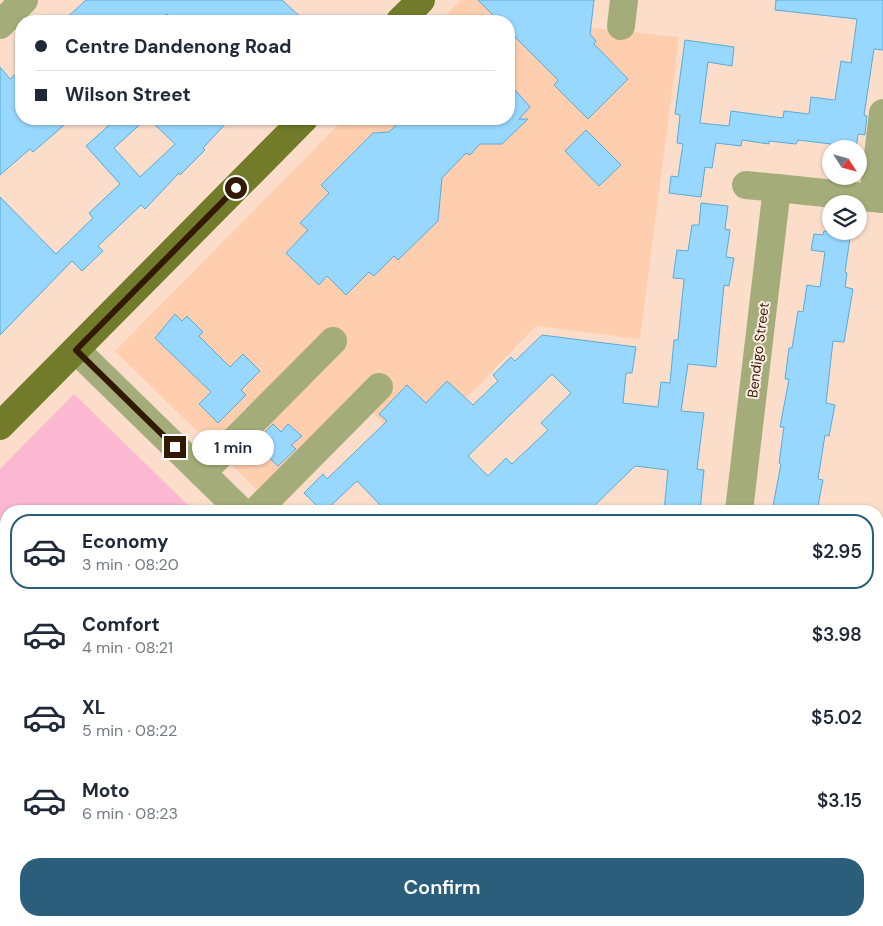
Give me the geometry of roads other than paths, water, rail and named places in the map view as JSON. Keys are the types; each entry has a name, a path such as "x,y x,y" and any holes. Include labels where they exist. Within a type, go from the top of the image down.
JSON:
{"main road":[{"path":"406,15 421,0"},
{"path":"0,426 298,125"}],"street":[{"path":"0,25 24,0"},
{"path":"746,185 878,198 883,113"},
{"name":"Bendigo Street","path":"740,505 777,188"},
{"path":"202,473 333,341"},
{"path":"76,350 235,505"},
{"path":"262,505 379,387"}]}
